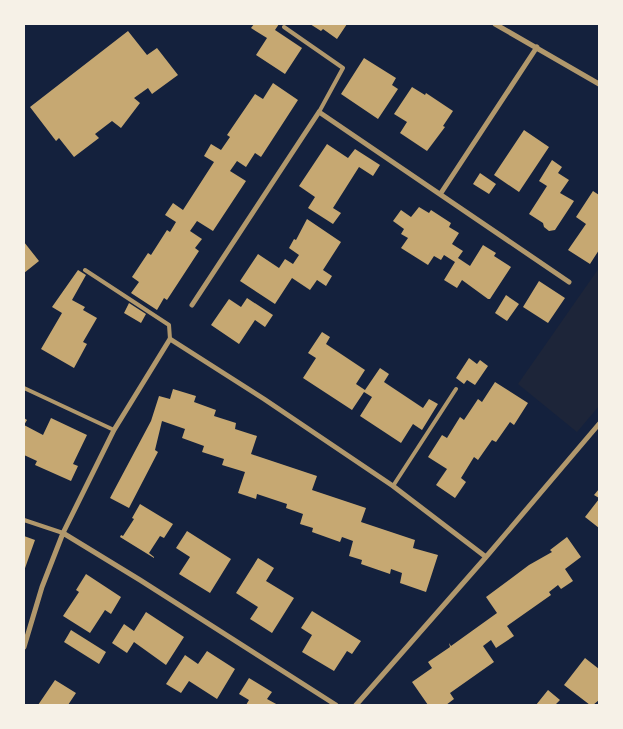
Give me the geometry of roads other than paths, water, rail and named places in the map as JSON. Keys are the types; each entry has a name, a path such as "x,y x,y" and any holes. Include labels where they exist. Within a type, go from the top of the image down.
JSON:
{"street":[{"path":"495,24 599,84"},
{"path":"441,193 537,47"},
{"path":"192,305 319,112 441,193 569,282"},
{"path":"24,647 42,587 63,534 114,430 170,339 264,399 392,486 486,557"},
{"path":"356,705 486,557 599,424"},
{"path":"63,534 140,580 336,705"}],"lane":[{"path":"284,27 343,68 319,112"},
{"path":"85,270 169,324 170,339"},
{"path":"24,388 114,430"},
{"path":"392,486 456,389"},
{"path":"24,520 63,534"}]}
